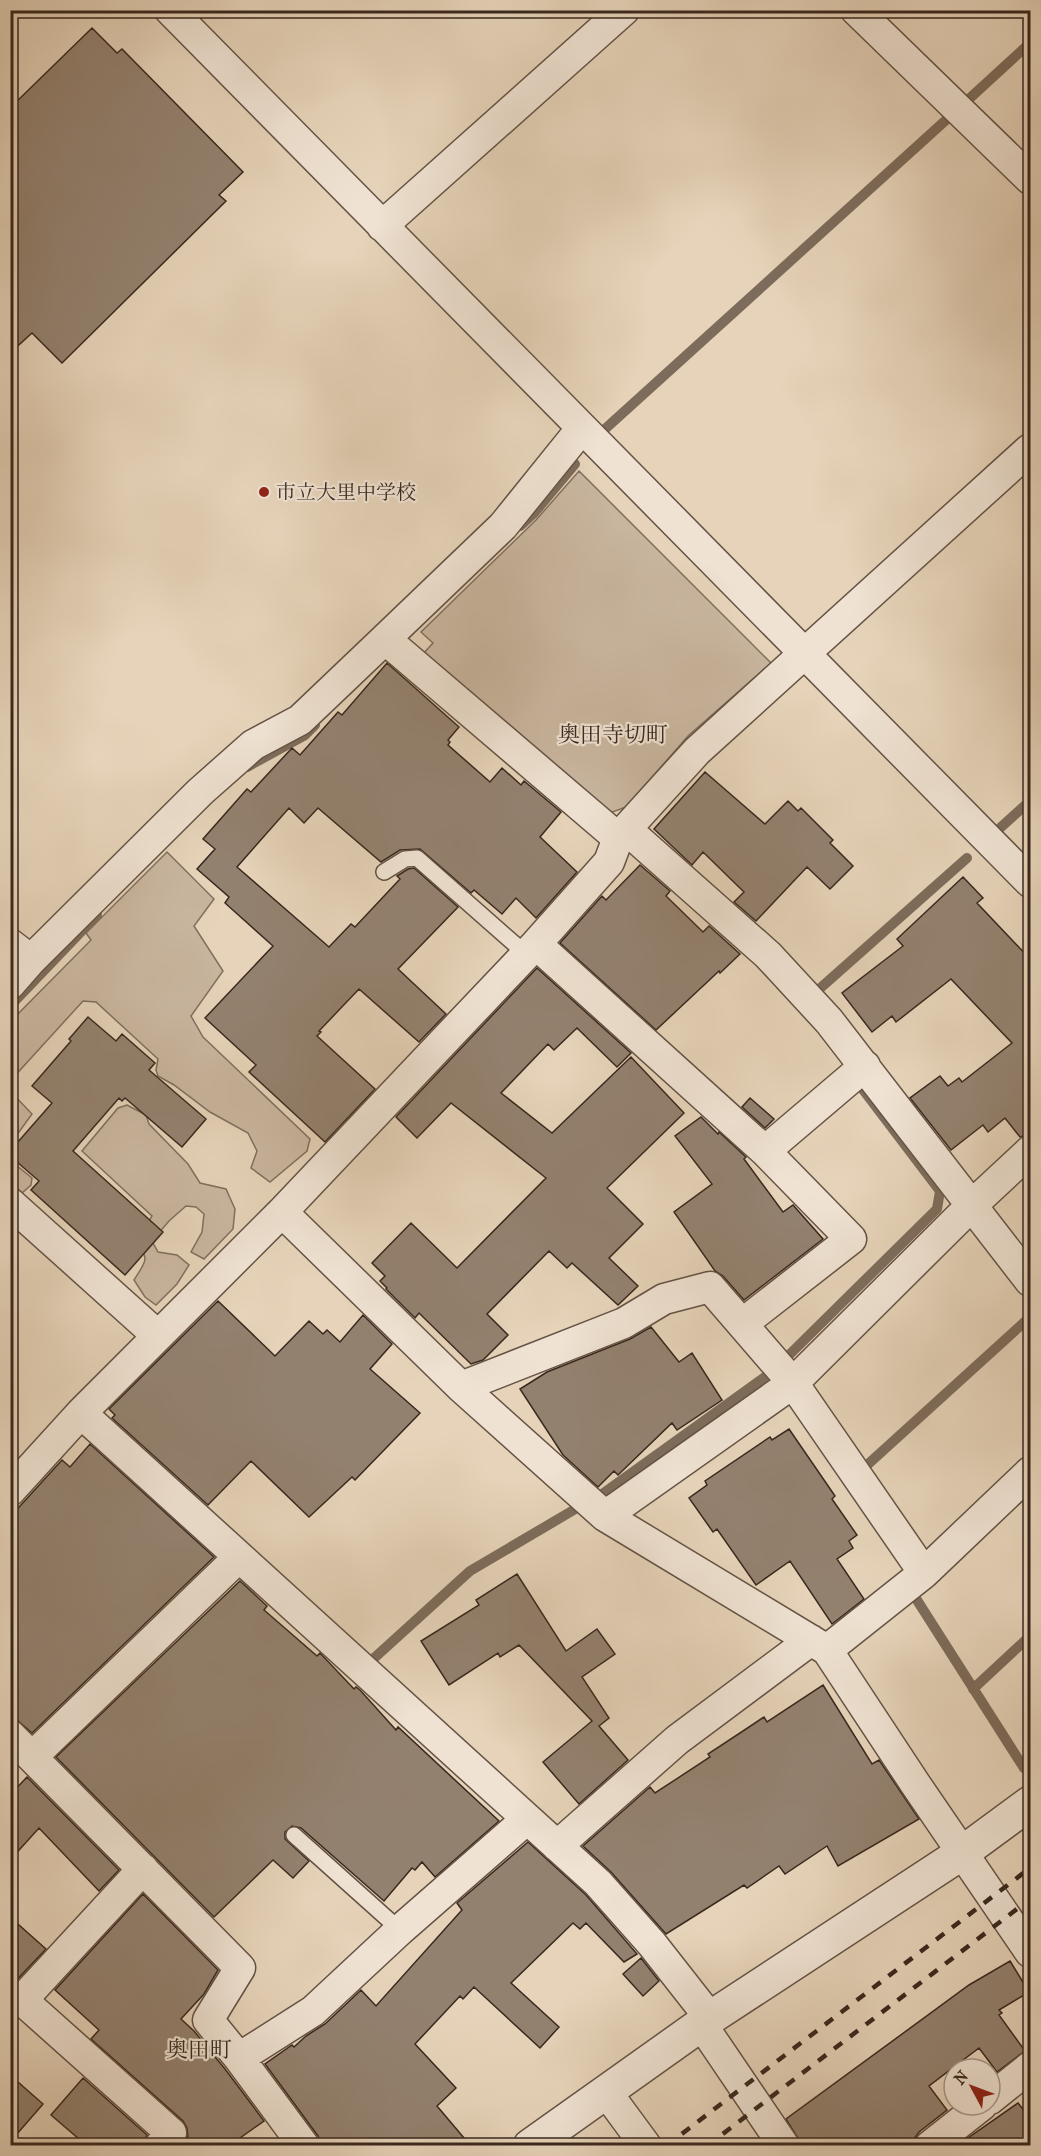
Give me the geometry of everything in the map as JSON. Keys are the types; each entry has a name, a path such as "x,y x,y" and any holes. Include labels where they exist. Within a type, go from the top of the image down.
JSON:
{"street":[{"path":"170,10 1030,882"},
{"path":"382,226 624,10"},
{"path":"856,10 1030,179"},
{"path":"10,984 21,952 253,745 300,720 503,526 582,428"},
{"path":"10,1491 81,1413 282,1212 531,949 609,862 622,834 697,751 1030,449"},
{"path":"385,639 768,955 829,1021 1030,1281"},
{"path":"531,949 765,1150 851,1239 742,1324"},
{"path":"765,1150 865,1066"},
{"path":"605,1516 793,1383 971,1206 1030,1151"},
{"path":"10,1203 158,1336"},
{"path":"282,1212 461,1387 605,1516 819,1645 1030,1952"},
{"path":"461,1387 624,1323 664,1299 710,1287 793,1383 924,1573"},
{"path":"81,1413 598,1883 652,1944 706,2021 784,2145"},
{"path":"556,1846 677,1740 924,1573 1030,1472"},
{"path":"33,1756 239,1557"},
{"path":"10,1735 240,1968 208,2020 240,2058 304,2145"},
{"path":"530,2145 607,2093 706,2021 962,1853 1030,1803"},
{"path":"240,2058 313,2011 400,1930 527,1819"},
{"path":"143,1869 22,2000 171,2133 160,2145"},
{"path":"1002,2089 1030,2067"},
{"path":"607,2093 646,2145"},
{"path":"930,2145 966,2117"}],"lane":[{"path":"384,872 405,859 417,858 531,949"},
{"path":"294,1835 400,1930"}],"shaded area":[{"path":"579,471 771,663 688,736 626,807 607,814 423,654 433,643 421,632 536,520"},
{"path":"167,852 214,899 194,926 223,971 191,1016 203,1037 310,1139 307,1151 270,1182 251,1168 257,1151 248,1133 210,1112 158,1076 156,1070 158,1059 96,1002 83,1001 11,1080 11,1021 91,940 86,933"},
{"path":"11,1092 32,1114 11,1143"},
{"path":"127,1105 146,1115 149,1124 188,1164 200,1183 226,1189 235,1209 233,1229 204,1259 191,1252 202,1232 204,1214 196,1207 186,1206 152,1241 158,1252 177,1255 189,1265 177,1284 156,1305 145,1297 134,1280 145,1261 144,1253 136,1243 152,1216 82,1151 118,1108"},
{"path":"11,1161 32,1178 31,1185 22,1193 11,1183"}],"building":[{"path":"92,28 117,53 122,49 243,172 219,195 226,201 62,363 32,333 10,353 11,107"},
{"path":"387,663 459,727 448,740 450,742 448,745 490,782 502,768 521,785 524,781 561,812 540,837 577,872 536,918 516,898 502,914 474,890 471,893 420,849 400,850 381,862 318,808 304,823 289,808 237,867 329,947 351,924 355,927 400,879 397,876 408,869 414,868 458,907 398,969 446,1014 419,1042 359,989 319,1031 321,1032 317,1036 375,1089 325,1142 249,1072 256,1065 205,1018 273,946 225,903 229,897 197,869 215,849 203,839 247,789 251,792 292,748 300,755 338,712 342,715"},
{"path":"705,772 765,824 788,801 798,811 801,808 833,840 830,843 853,866 830,889 807,867 756,921 734,902 744,892 703,852 692,865 654,829"},
{"path":"640,865 670,891 666,896 703,932 709,926 740,954 656,1030 560,943 602,896 606,900"},
{"path":"963,877 983,898 977,903 1030,959 1030,1134 1020,1137 1005,1118 988,1132 983,1125 951,1150 910,1098 940,1076 948,1086 959,1078 962,1082 1012,1043 951,979 896,1022 892,1016 872,1032 842,993 903,946 897,939"},
{"path":"537,968 631,1053 617,1067 577,1028 554,1050 548,1044 501,1093 552,1133 631,1057 684,1113 607,1188 643,1224 609,1258 638,1286 618,1305 572,1263 567,1268 549,1251 487,1314 508,1335 483,1360 471,1364 419,1313 415,1318 386,1289 380,1281 385,1276 372,1263 411,1223 457,1268 546,1178 451,1103 417,1138 396,1117"},
{"path":"88,1017 116,1041 122,1034 155,1063 149,1070 206,1119 182,1147 125,1098 122,1101 119,1098 73,1151 163,1232 125,1275 31,1190 39,1181 10,1156 10,1151 52,1103 32,1086 71,1041 69,1039"},
{"path":"750,1098 774,1119 765,1128 742,1107"},
{"path":"701,1117 746,1157 744,1159 783,1212 793,1205 823,1239 744,1300 723,1276 715,1271 674,1212 712,1184 675,1136"},
{"path":"218,1301 275,1356 309,1321 323,1334 327,1330 340,1342 363,1315 392,1344 370,1369 420,1413 355,1480 352,1477 309,1517 251,1461 208,1505 112,1418 115,1415 109,1409"},
{"path":"651,1327 679,1362 692,1353 722,1400 677,1430 672,1423 618,1475 614,1471 598,1487 563,1455 520,1389 547,1372 630,1339"},
{"path":"789,1429 835,1496 832,1499 857,1535 849,1541 853,1548 837,1559 864,1599 832,1624 790,1561 756,1585 717,1529 713,1532 689,1498 707,1485 705,1481 770,1437 772,1440"},
{"path":"90,1444 214,1557 32,1733 10,1714 10,1517 62,1460 70,1467"},
{"path":"517,1574 566,1651 597,1629 615,1654 582,1677 609,1718 599,1726 628,1760 579,1804 543,1762 592,1721 519,1645 500,1657 498,1653 449,1685 421,1641 479,1605 476,1600"},
{"path":"240,1581 267,1606 264,1610 317,1656 320,1653 354,1689 356,1687 360,1690 396,1730 398,1727 499,1821 435,1877 422,1862 415,1870 412,1868 384,1901 301,1828 292,1826 285,1832 285,1839 309,1861 293,1878 273,1860 214,1917 56,1757"},
{"path":"823,1685 872,1764 879,1760 919,1819 838,1866 827,1846 785,1874 779,1866 747,1888 744,1885 666,1934 611,1872 583,1846 650,1787 655,1793 710,1757 708,1754 764,1717 767,1722"},
{"path":"27,1777 119,1870 99,1891 39,1828 10,1860 10,1795"},
{"path":"528,1842 586,1895 637,1954 624,1962 586,1923 580,1929 573,1923 511,1983 559,2027 540,2048 474,1987 463,1999 460,1996 415,2044 456,2088 437,2106 470,2145 322,2145 318,2136 265,2064 292,2045 294,2047 325,2024 361,1990 376,2006 462,1910 457,1903"},
{"path":"143,1894 218,1970 204,1994 181,2019 194,2031 225,2069 264,2121 230,2145 183,2145 188,2136 183,2121 91,2039 99,2030 55,1990"},
{"path":"10,1917 46,1949 10,1987"},
{"path":"641,1958 659,1981 643,1996 623,1974"},
{"path":"1010,1961 1029,1992 999,2010 1002,2013 999,2015 1025,2051 1002,2068 1002,2057 986,2057 979,2048 967,2057 942,2057 942,2076 929,2086 942,2103 942,2114 919,2132 913,2145 802,2145 786,2119 969,1985"},
{"path":"10,2075 43,2104 10,2142"},
{"path":"83,2078 147,2135 143,2145 86,2145 51,2115"},
{"path":"1018,2103 1030,2118 1030,2145 958,2145 998,2117 1002,2117 1002,2114"}],"waterway":[{"path":"970,98 1030,43"},
{"path":"605,429 946,120"},
{"path":"520,526 534,513 575,464"},
{"path":"247,767 305,735 315,725"},
{"path":"1000,828 1030,801"},
{"path":"824,999 817,991 967,858"},
{"path":"10,1006 97,915"},
{"path":"788,1356 937,1209 940,1191 858,1083"},
{"path":"866,1466 1030,1317"},
{"path":"598,1497 769,1374"},
{"path":"372,1660 470,1571 577,1508"},
{"path":"915,1597 1024,1768"},
{"path":"973,1689 1030,1636"}],"railway":[{"path":"666,2146 1030,1868"},
{"path":"707,2146 1030,1899"}],"place":[{"name":"市立大里中学校","path":"264,492"}],"district":[{"name":"奥田寺切町","path":"613,735"},
{"name":"奥田町","path":"199,2050"}]}
